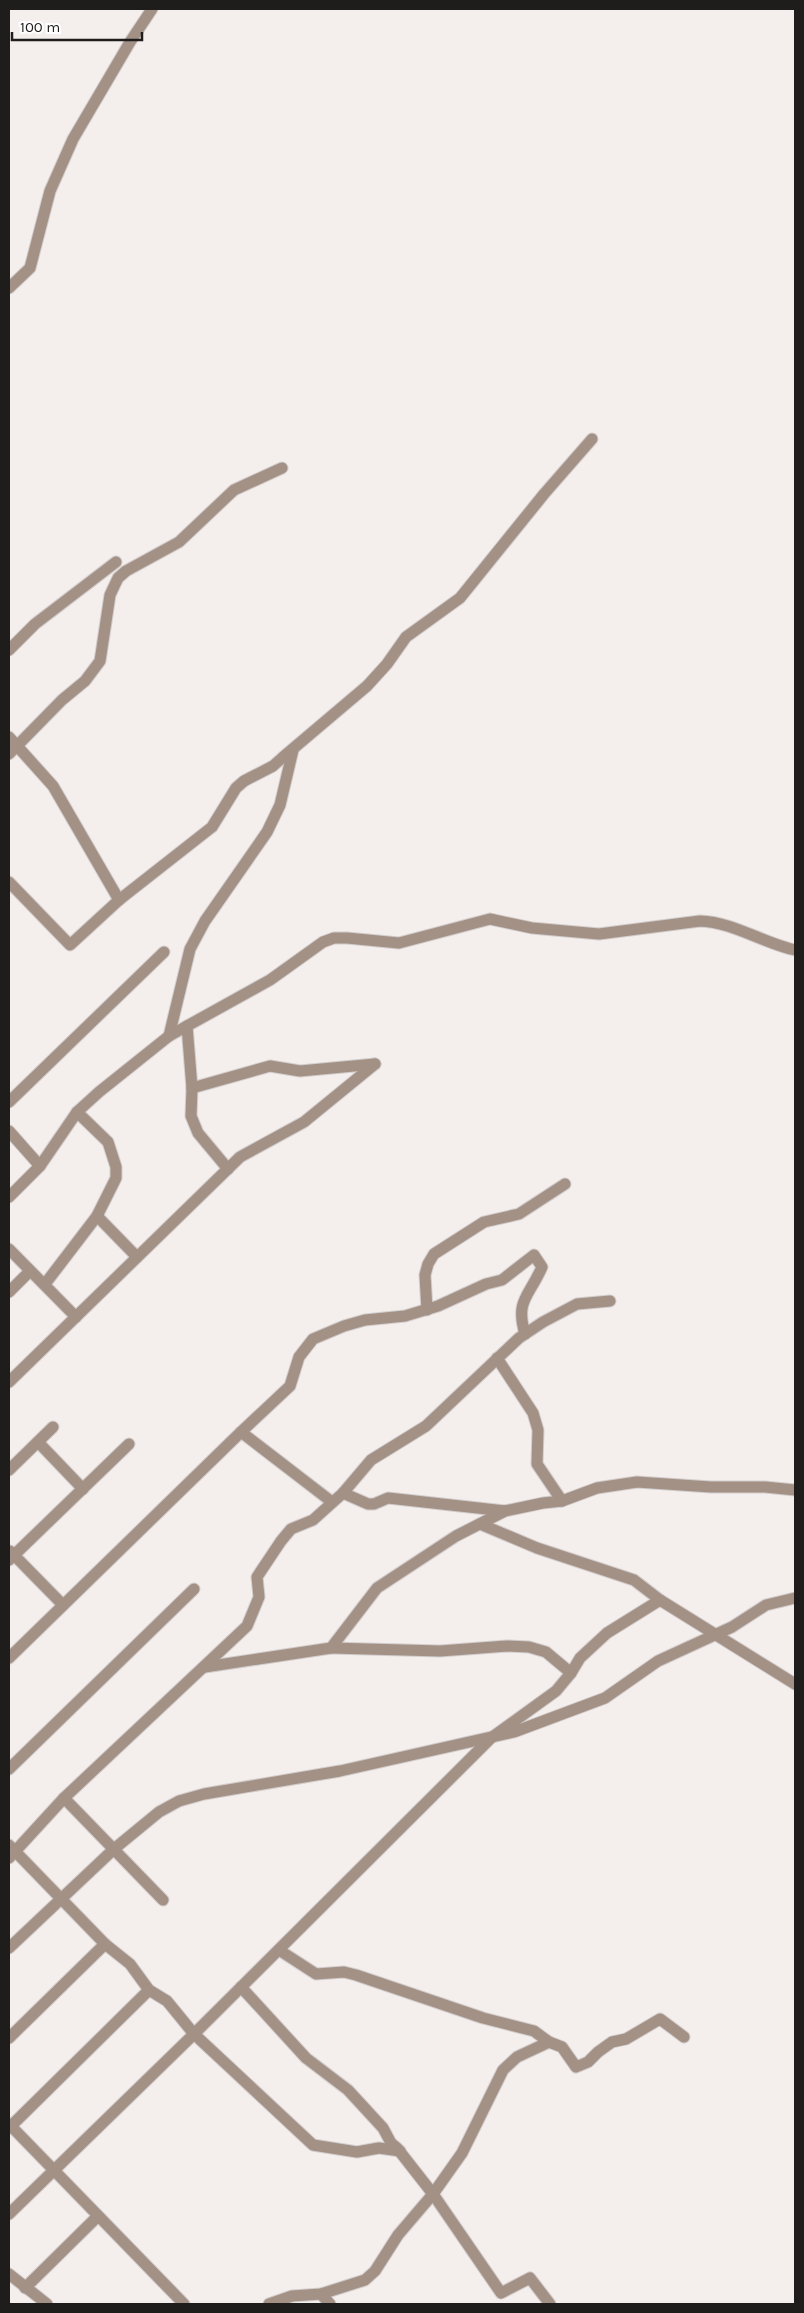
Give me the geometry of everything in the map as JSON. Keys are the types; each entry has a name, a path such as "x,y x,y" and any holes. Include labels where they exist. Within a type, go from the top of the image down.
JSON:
{"street":[{"path":"9,288 30,268 50,191 73,139 130,42 152,9"},
{"path":"9,882 70,945 119,900 208,831 218,819 236,788 244,781 273,766 293,750 366,686 387,664 406,637 460,598 544,494 592,439"},
{"path":"119,900 53,786 12,746 62,700 86,681 100,661 110,595 118,578 126,570 178,542 234,490 282,468"},
{"path":"9,650 35,624 116,562"},
{"path":"169,1036 190,949 205,921 267,832 280,805 293,750"},
{"path":"9,1197 40,1166 77,1112 169,1036 262,985 323,942 334,938 398,943 490,919 532,928 598,934 700,921 714,922 777,946 795,950"},
{"path":"9,1102 164,952"},
{"path":"187,1026 192,1088 192,1116 198,1133 228,1169"},
{"path":"9,1382 240,1157 304,1122 375,1064 300,1071 270,1066 192,1088"},
{"path":"45,1284 97,1216 116,1178 116,1167 108,1142 101,1133 77,1112"},
{"path":"9,1131 40,1166"},
{"path":"426,1310 425,1275 428,1264 434,1254 484,1222 519,1214 565,1184"},
{"path":"97,1216 137,1257"},
{"path":"9,1250 76,1316"},
{"path":"9,1658 290,1386 299,1357 312,1339 358,1322 406,1316 426,1310 486,1284 502,1280 534,1255 542,1267 522,1306 520,1316 525,1334"},
{"path":"9,1292 30,1271"},
{"path":"400,2151 379,2148 357,2152 313,2145 194,2034 167,2000 150,1990 130,1964 105,1944 11,1852 64,1798 205,1667 246,1626 259,1597 257,1577 291,1529 313,1520 343,1493 371,1460 426,1426 525,1334 577,1304 610,1301"},
{"path":"497,1358 533,1413 538,1430 537,1464 562,1501"},
{"path":"9,1470 53,1427"},
{"path":"241,1432 332,1502"},
{"path":"38,1442 83,1488"},
{"path":"63,1605 11,1555 128,1444"},
{"path":"343,1493 368,1504 374,1504 388,1498 505,1511 562,1501 597,1488 637,1482 711,1488 765,1487 795,1490"},
{"path":"331,1648 377,1588 456,1536 505,1511"},
{"path":"480,1524 537,1548 634,1580 660,1600 795,1684"},
{"path":"9,1769 194,1589"},
{"path":"10,1943 114,1849 159,1812 179,1801 204,1794 340,1771 491,1738 533,1726 605,1698 658,1661 732,1628 766,1605 795,1598"},
{"path":"9,2214 194,2034 491,1738 546,1700 571,1673 580,1658 607,1634 660,1600"},
{"path":"205,1667 331,1648 440,1651 507,1646 529,1647 546,1652 571,1673"},
{"path":"64,1798 163,1900"},
{"path":"9,2038 105,1944"},
{"path":"279,1950 316,1974 344,1972 356,1975 483,2018 534,2031 549,2042 562,2047 576,2067 588,2062 612,2042 626,2039 660,2019 684,2037"},
{"path":"241,1987 306,2058 348,2090 383,2128 391,2143 400,2151 433,2194 501,2293 530,2278 550,2304"},
{"path":"150,1990 9,2126 184,2304"},
{"path":"269,2304 292,2296 321,2294 365,2280 375,2271 412,2215 433,2194 462,2153 503,2070 517,2057 549,2042"},
{"path":"25,2288 98,2216"},
{"path":"9,2274 46,2304"},
{"path":"321,2294 330,2304"}]}
